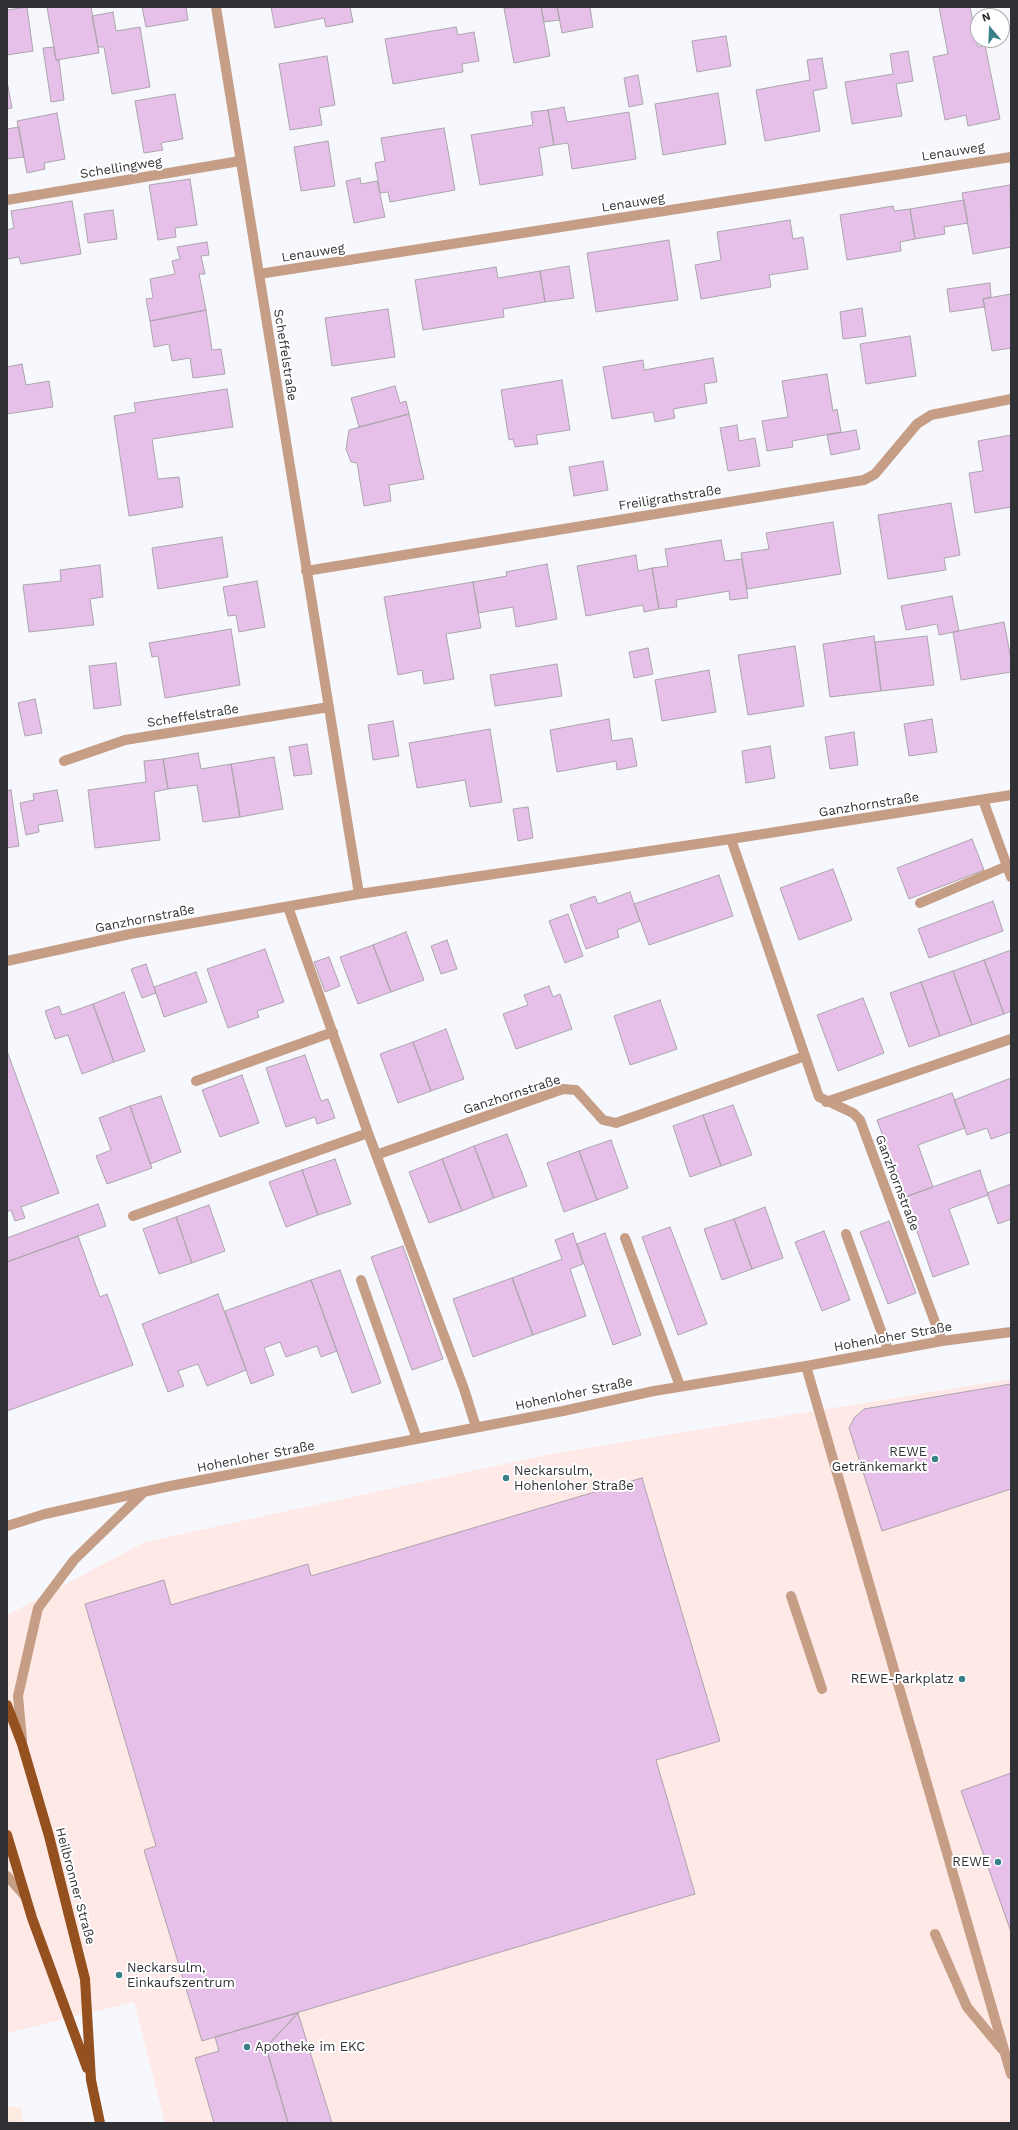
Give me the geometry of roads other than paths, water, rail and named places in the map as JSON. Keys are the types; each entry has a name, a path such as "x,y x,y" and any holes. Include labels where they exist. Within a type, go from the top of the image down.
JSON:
{"main road":[{"name":"Heilbronner Straße","path":"7,1705 22,1744 72,1919 85,1979 91,2080"},
{"name":"Heilbronner Straße","path":"7,1835 25,1896 91,2080 100,2123"}],"street":[{"name":"Scheffelstraße","path":"216,7 359,894"},
{"name":"Lenauweg","path":"259,274 1011,156"},
{"name":"Schellingweg","path":"7,200 240,161"},
{"name":"Freiligrathstraße","path":"306,571 864,480 875,474 918,424 931,415 1011,398"},
{"name":"Scheffelstraße","path":"64,761 124,740 329,707"},
{"name":"Ganzhornstraße","path":"7,961 130,934 359,894 731,839 1011,795"},
{"path":"983,800 1011,877"},
{"path":"731,839 819,1097 826,1102 1011,1039"},
{"path":"920,903 1007,866"},
{"path":"288,907 376,1155 464,1389 476,1428"},
{"path":"196,1081 333,1032"},
{"name":"Ganzhornstraße","path":"376,1155 564,1089 576,1090 603,1120 616,1124 805,1056"},
{"name":"Ganzhornstraße","path":"826,1102 853,1113 860,1120 942,1341"},
{"path":"133,1216 368,1133"},
{"path":"846,1234 888,1350"},
{"path":"625,1238 680,1386"},
{"path":"361,1280 417,1439"},
{"name":"Hohenloher Straße","path":"7,1526 45,1514 144,1492 476,1428 680,1386 806,1366 942,1341 1011,1332"},
{"path":"806,1366 1011,2074"},
{"path":"22,1744 18,1696 38,1608 74,1560 144,1492"},
{"path":"791,1596 822,1689"},
{"path":"7,1876 25,1896"},
{"path":"935,1934 967,2006 1005,2052"}],"place":[{"name":"REWE Getränkemarkt","path":"935,1459"},
{"name":"Neckarsulm, Hohenloher Straße","path":"506,1478"},
{"name":"REWE-Parkplatz","path":"962,1679"},
{"name":"REWE","path":"998,1862"},
{"name":"Neckarsulm, Einkaufszentrum","path":"119,1975"},
{"name":"Apotheke im EKC","path":"247,2047"}]}
